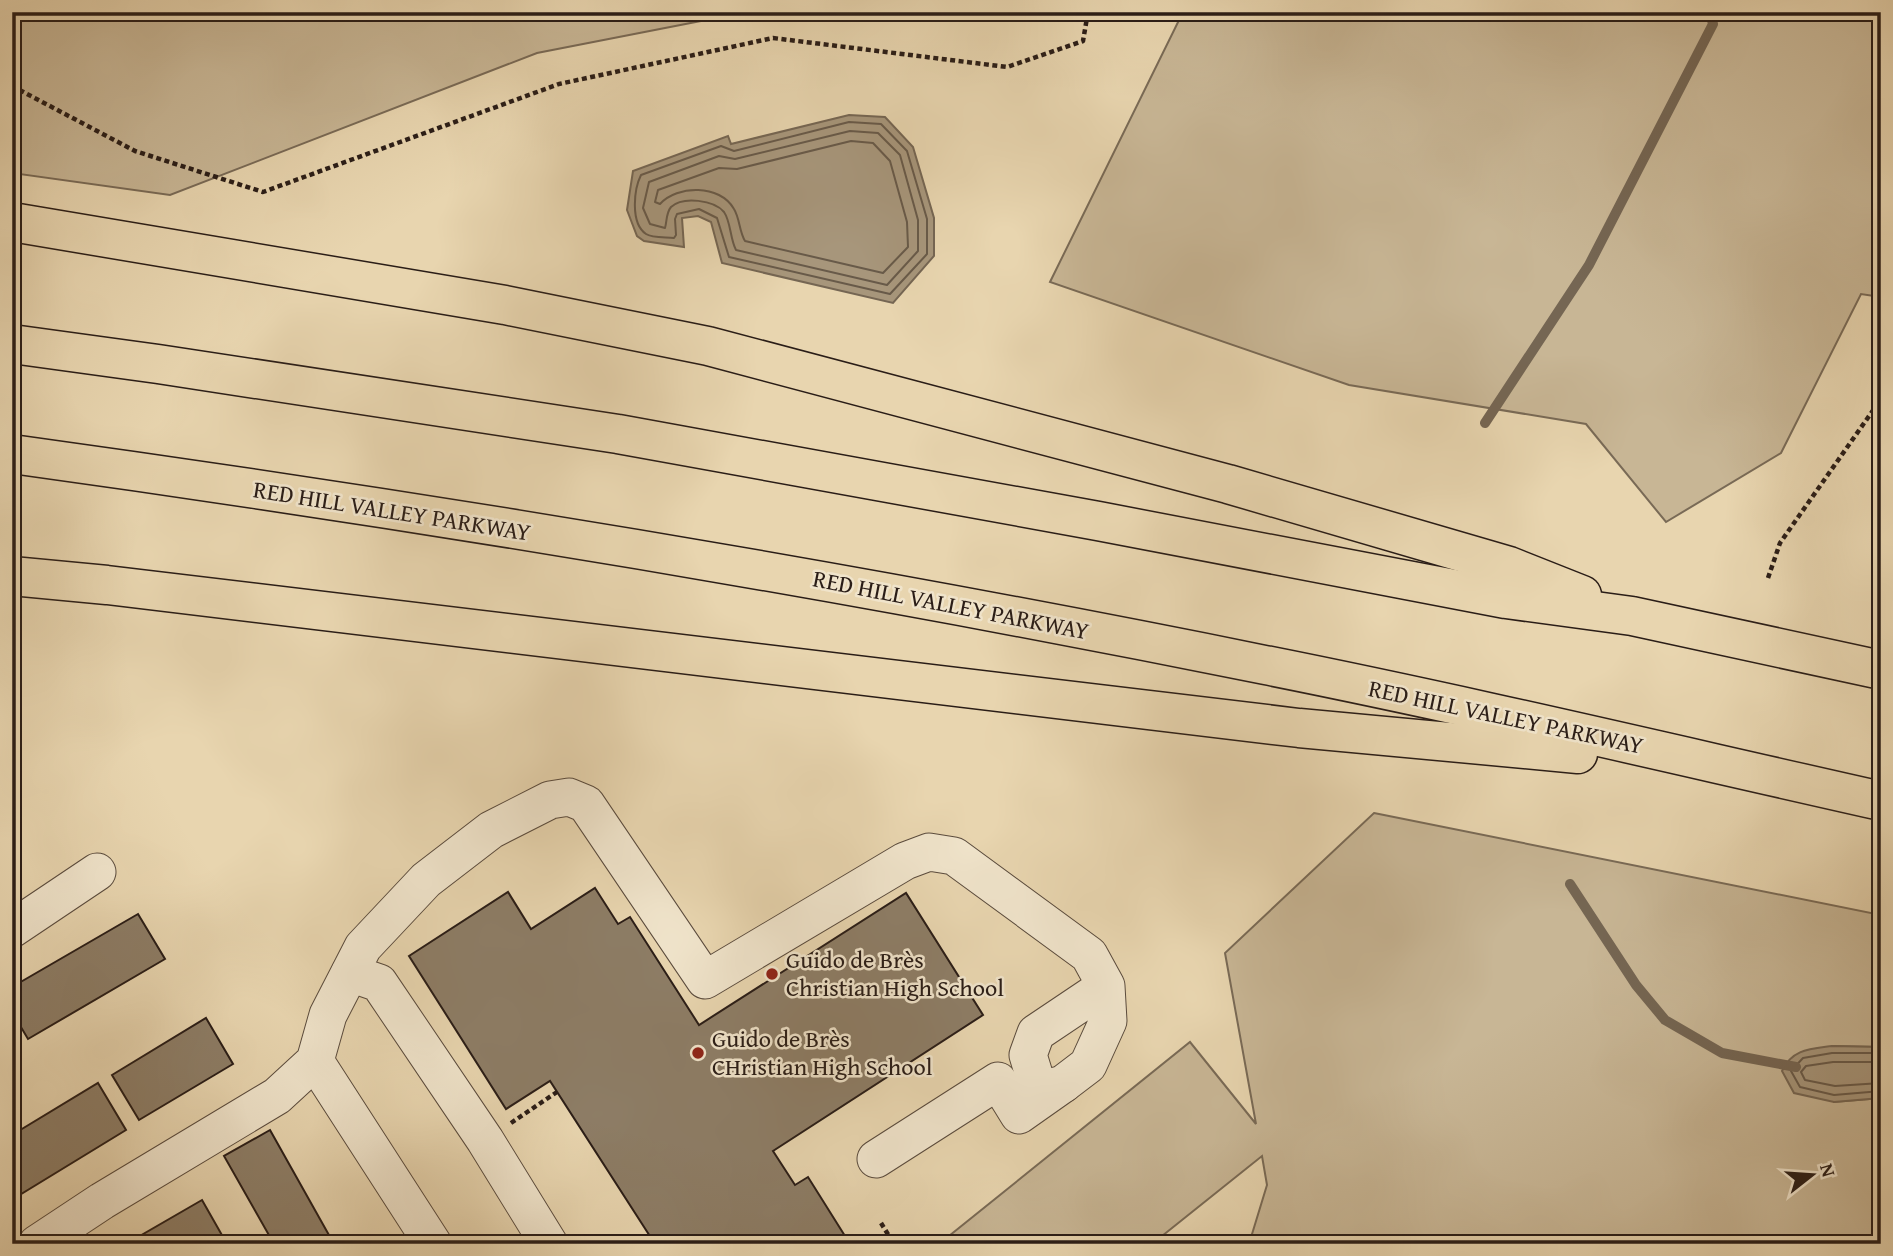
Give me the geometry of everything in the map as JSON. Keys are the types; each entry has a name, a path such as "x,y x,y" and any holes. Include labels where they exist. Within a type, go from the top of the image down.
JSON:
{"highway":[{"path":"12,222 505,305 708,346 1228,484 1496,562 1632,616"},
{"path":"12,344 618,434 1098,521 1506,599 1632,616 1881,670"},
{"name":"RED HILL VALLEY PARKWAY","path":"12,454 201,480 748,567 1267,665 1881,801"},
{"path":"12,576 1299,728 1742,769"}],"street":[{"path":"37,1244 102,1201 277,1096 315,1061 328,1014 363,947 426,880 491,830 550,800 569,797 586,804 705,980 905,861 929,852 954,856 1089,955 1106,986 1108,1021 1088,1065 1019,1115 998,1081 876,1159"},
{"path":"12,929 97,872"},
{"path":"350,973 379,983 485,1140 549,1244"},
{"path":"1063,1084 1045,1089 1035,1078 1028,1055 1036,1033 1106,986"},
{"path":"315,1061 433,1244"}],"path":[{"path":"12,86 135,151 263,192 559,85 773,38 1007,67 1083,41 1088,12"},
{"path":"1768,578 1780,543 1881,399"},
{"path":"508,1125 558,1092"},
{"path":"881,1223 893,1243"}],"shaded area":[{"path":"12,12 747,12 537,53 170,195 12,173"},
{"path":"1183,12 1881,12 1881,297 1861,294 1781,453 1666,522 1586,424 1349,385 1050,282"},
{"path":"1374,813 1881,915 1881,1047 1832,1046 1834,1102 1881,1098 1881,1244 1249,1244 1267,1185 1262,1156 1152,1244 939,1244 1190,1042 1256,1124 1225,953"}],"water":[{"path":"849,115 885,117 913,147 934,218 934,256 893,303 722,263 711,222 698,216 682,218 684,247 644,241 637,236 627,210 633,171 728,136 731,144"},
{"path":"1832,1046 1881,1047 1881,1098 1834,1102 1794,1093 1782,1071 1786,1064 1802,1051"}],"building":[{"name":"Guido de Brès CHristian High School","path":"595,888 618,924 630,917 699,1025 906,893 983,1015 773,1151 795,1185 808,1177 850,1244 655,1244 550,1081 506,1109 409,956 508,892 531,929"},
{"path":"138,914 165,959 28,1039 12,1012 12,987"},
{"path":"206,1018 233,1064 139,1120 112,1075"},
{"path":"98,1083 126,1130 13,1199 12,1135"},
{"path":"270,1130 334,1244 274,1244 224,1156"},
{"path":"202,1200 227,1244 126,1244"}],"waterway":[{"path":"1485,423 1589,265 1713,24 1710,12"},
{"path":"1570,884 1636,985 1665,1020 1722,1053 1796,1067"}],"place":[{"name":"Guido de Brès Christian High School","path":"772,974"},
{"name":"Guido de Brès CHristian High School","path":"698,1053"}]}
